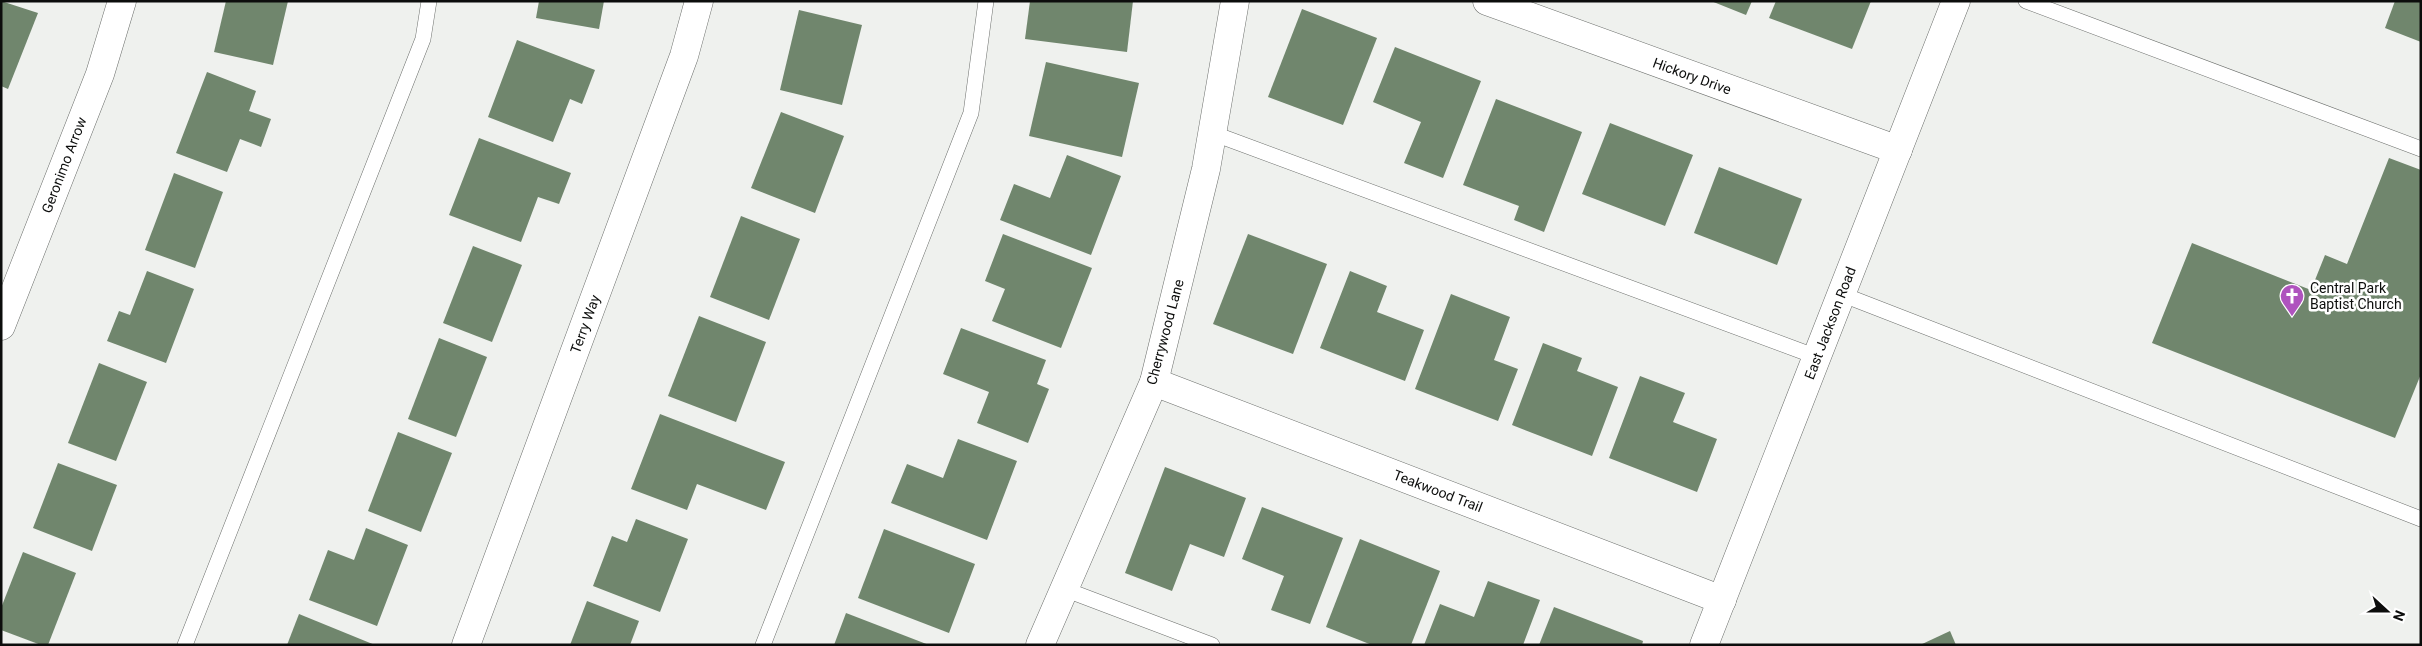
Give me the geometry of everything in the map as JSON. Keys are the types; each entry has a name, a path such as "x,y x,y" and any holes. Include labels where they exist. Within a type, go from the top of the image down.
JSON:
{"street":[{"name":"Geronimo Arrow","path":"1,326 100,74 122,1"},
{"name":"Terry Way","path":"466,645 681,65 699,1"},
{"name":"Cherrywood Lane","path":"1040,645 1154,382 1206,169 1235,1"},
{"name":"Hickory Drive","path":"1487,1 1898,150"},
{"name":"East Jackson Road","path":"1704,645 1956,1"},
{"name":"Teakwood Trail","path":"1154,382 1722,600"}],"lane":[{"path":"185,645 420,48 429,1"},
{"path":"763,645 971,113 986,1"},
{"path":"2026,1 2421,149"},
{"path":"1212,133 1817,357"},
{"path":"1841,294 2421,519"},
{"path":"1064,589 1212,645"}],"building":[{"path":"1,1 38,13 8,89 1,86"},
{"path":"226,1 288,1 273,65 214,52"},
{"path":"539,1 604,1 599,29 536,18"},
{"path":"1030,1 1133,1 1127,52 1025,39"},
{"path":"1711,1 1752,1 1746,15"},
{"path":"1776,1 1871,1 1852,49 1769,18"},
{"path":"2395,1 2421,1 2421,42 2385,28"},
{"path":"1302,9 1377,38 1343,125 1268,97"},
{"path":"799,10 862,25 842,105 780,90"},
{"path":"517,40 595,70 582,104 570,99 553,142 488,117"},
{"path":"1395,47 1481,81 1443,178 1404,163 1421,122 1373,102"},
{"path":"1046,62 1139,83 1122,157 1029,136"},
{"path":"207,72 256,91 249,111 271,119 261,147 240,139 227,172 176,153"},
{"path":"1496,99 1582,132 1544,232 1514,220 1519,206 1463,185"},
{"path":"781,112 844,136 815,213 751,188"},
{"path":"1610,123 1693,155 1665,226 1582,194"},
{"path":"479,138 571,173 559,204 538,197 521,242 449,215"},
{"path":"1067,155 1121,176 1091,255 1000,220 1014,184 1050,198"},
{"name":"Central Park Baptist Church","path":"2389,158 2421,170 2421,374 2395,438 2152,343 2192,243 2311,290 2325,255 2347,264"},
{"path":"1719,167 1802,199 1777,265 1694,233"},
{"path":"174,173 223,192 195,268 145,250"},
{"path":"741,216 800,239 769,320 710,297"},
{"path":"1003,234 1092,268 1061,348 992,321 1005,289 985,281"},
{"path":"1248,234 1327,264 1293,354 1213,324"},
{"path":"473,246 522,265 492,342 443,323"},
{"path":"147,271 194,289 166,363 107,341 119,311 130,315"},
{"path":"1350,271 1387,286 1377,312 1424,330 1405,381 1320,348"},
{"path":"1451,294 1510,317 1494,360 1518,369 1498,421 1415,389"},
{"path":"699,316 766,342 736,422 668,396"},
{"path":"961,328 1046,360 1037,384 1049,389 1028,443 977,423 989,392 943,374"},
{"path":"439,338 487,357 456,437 408,419"},
{"path":"1543,343 1582,358 1577,371 1618,387 1592,456 1512,425"},
{"path":"99,363 147,382 116,461 68,443"},
{"path":"1640,376 1685,393 1673,422 1717,439 1697,492 1609,458"},
{"path":"660,414 785,462 766,510 697,484 687,510 631,489"},
{"path":"398,432 452,453 421,532 368,511"},
{"path":"958,439 1017,461 987,540 891,503 907,464 943,478"},
{"path":"58,463 117,485 92,551 33,528"},
{"path":"1165,467 1246,498 1224,557 1190,544 1172,591 1125,573"},
{"path":"1262,507 1343,538 1310,624 1271,610 1284,576 1242,559"},
{"path":"636,519 688,539 660,612 593,586 612,536 627,542"},
{"path":"366,528 408,545 377,626 309,600 328,550 354,560"},
{"path":"884,529 975,564 949,633 858,598"},
{"path":"1360,539 1440,571 1411,645 1372,645 1326,627"},
{"path":"23,552 76,573 48,645 41,645 1,630 1,608"},
{"path":"1488,581 1540,600 1523,645 1424,645 1440,604 1474,617"},
{"path":"587,601 639,621 630,645 570,645"},
{"path":"1554,607 1643,641 1642,645 1539,645"},
{"path":"846,613 929,645 834,645"},
{"path":"299,614 375,645 287,645"},
{"path":"1950,631 1956,645 1920,645"}],"place":[{"name":"Central Park Baptist Church","path":"2292,317"}]}
